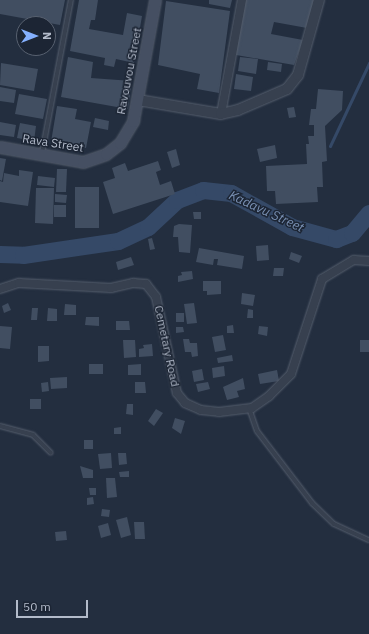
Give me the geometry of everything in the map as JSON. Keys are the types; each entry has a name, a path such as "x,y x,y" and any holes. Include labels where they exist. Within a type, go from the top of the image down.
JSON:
{"main road":[{"name":"Ravouvou Street","path":"120,143 130,129 138,100 155,0"},
{"name":"Rava Street","path":"0,147 83,162 106,154 120,143"}],"street":[{"path":"221,114 242,0"},
{"path":"138,100 221,114 238,110 280,92 295,81 319,0"},
{"name":"Cemetary Road","path":"0,289 18,283 111,288 133,282 146,284 156,297 168,359 177,393 184,403 201,410 219,412 249,408 269,396 290,374 322,279 354,260 369,261"}],"lane":[{"path":"42,155 71,0"},
{"path":"249,408 257,431 312,503 334,524 369,540"},
{"path":"0,426 33,435 51,453"}],"building":[{"path":"0,0 65,0 60,25 56,24 56,16 16,17 0,14"},
{"path":"79,0 98,0 95,20 91,20 89,29 123,35 127,13 142,16 134,63 116,59 114,67 104,65 105,58 70,51"},
{"path":"209,0 232,0 230,8 209,4"},
{"path":"244,0 316,0 307,28 274,22 271,34 303,40 294,65 236,55"},
{"path":"166,1 230,11 219,93 197,89 200,74 158,65"},
{"path":"68,57 93,62 91,78 132,81 128,109 61,97"},
{"path":"240,57 258,59 256,74 238,71"},
{"path":"268,62 282,64 281,72 267,70"},
{"path":"1,63 38,69 34,91 0,85"},
{"path":"236,74 253,77 251,91 234,89"},
{"path":"0,87 16,90 14,103 0,101"},
{"path":"318,89 343,91 342,110 325,126 327,161 322,162 323,187 317,187 318,202 276,204 275,191 267,191 266,166 307,164 306,144 309,144 308,136 314,136 314,125 309,125 311,109 316,109"},
{"path":"19,94 47,99 43,119 15,114"},
{"path":"57,106 77,109 75,119 91,122 86,148 51,142"},
{"path":"294,107 296,117 289,118 287,108"},
{"path":"95,118 109,121 108,130 93,127"},
{"path":"0,122 16,125 14,137 0,135"},
{"path":"20,123 36,126 34,141 17,138"},
{"path":"275,145 277,158 260,162 257,149"},
{"path":"176,149 180,165 172,168 167,152"},
{"path":"0,158 6,159 2,181 0,180"},
{"path":"158,161 161,170 156,172 160,185 171,181 175,194 113,214 103,182 115,178 112,168 125,163 128,171"},
{"path":"57,169 67,169 66,192 56,192"},
{"path":"19,170 33,172 28,206 0,202 0,181 3,182 4,173 19,176"},
{"path":"38,176 55,178 54,187 37,185"},
{"path":"75,187 99,187 99,228 75,228"},
{"path":"36,188 54,188 53,224 35,223"},
{"path":"55,194 67,195 66,203 55,202"},
{"path":"54,205 66,205 66,217 54,217"},
{"path":"193,212 201,212 201,219 194,219"},
{"path":"179,224 192,225 190,253 179,252 178,237 173,237 174,226"},
{"path":"152,238 155,249 150,250 148,239"},
{"path":"268,245 269,260 257,261 256,246"},
{"path":"199,248 244,256 242,269 217,265 218,259 214,259 213,265 196,262"},
{"path":"291,252 302,256 299,263 289,259"},
{"path":"131,257 134,265 118,270 116,262"},
{"path":"274,268 284,268 283,276 273,276"},
{"path":"192,271 193,279 178,282 178,276 182,275 181,272"},
{"path":"203,281 221,281 221,294 207,295 207,291 203,291"},
{"path":"242,293 255,295 253,306 241,304"},
{"path":"8,303 11,310 4,313 2,306"},
{"path":"194,303 197,323 187,324 184,304"},
{"path":"65,304 76,305 76,315 64,315"},
{"path":"32,308 38,308 37,320 31,320"},
{"path":"48,308 57,309 57,321 47,321"},
{"path":"248,309 253,310 253,318 247,318"},
{"path":"176,313 184,313 184,322 176,322"},
{"path":"86,317 99,317 99,326 85,325"},
{"path":"116,321 129,321 130,330 116,330"},
{"path":"233,325 234,333 227,333 227,326"},
{"path":"0,326 12,327 10,349 0,348"},
{"path":"259,326 268,327 267,336 258,334"},
{"path":"176,327 183,327 184,332 176,333"},
{"path":"223,335 226,350 215,352 212,337"},
{"path":"183,339 189,339 190,343 197,343 198,356 192,357 191,352 185,352"},
{"path":"123,340 135,340 136,357 124,358"},
{"path":"360,340 369,340 369,352 360,352"},
{"path":"152,344 153,356 139,357 139,349 144,348 143,345"},
{"path":"38,346 49,346 49,361 38,362"},
{"path":"232,355 233,361 218,363 217,358"},
{"path":"89,364 103,364 103,374 89,374"},
{"path":"141,364 141,375 128,375 128,365"},
{"path":"224,366 225,376 213,378 212,368"},
{"path":"202,369 204,380 194,382 192,371"},
{"path":"277,370 279,381 260,384 258,374"},
{"path":"67,377 67,388 51,389 50,378"},
{"path":"243,378 245,389 237,391 239,397 227,400 223,387"},
{"path":"48,382 49,391 42,392 41,383"},
{"path":"135,382 145,382 146,393 135,393"},
{"path":"208,382 210,389 198,392 196,384"},
{"path":"30,399 41,399 41,409 30,409"},
{"path":"127,404 133,404 133,415 126,414"},
{"path":"156,409 163,413 154,426 148,421"},
{"path":"175,418 185,421 181,434 172,428"},
{"path":"121,427 121,434 114,434 114,428"},
{"path":"84,440 93,440 93,449 84,449"},
{"path":"111,453 112,468 100,469 98,454"},
{"path":"118,453 126,453 127,464 119,465"},
{"path":"80,466 93,470 93,478 83,478"},
{"path":"129,471 129,477 120,477 119,472"},
{"path":"106,478 115,478 117,497 107,498"},
{"path":"89,488 96,488 96,495 90,495"},
{"path":"93,497 94,504 87,505 87,498"},
{"path":"102,509 110,510 109,517 101,516"},
{"path":"127,517 131,535 121,538 116,520"},
{"path":"134,522 144,522 145,539 135,539"},
{"path":"108,523 111,535 101,538 98,526"},
{"path":"66,531 67,540 56,541 55,532"}],"waterway":[{"path":"330,146 369,63"},
{"name":"Kadavu Street","path":"0,254 23,255 118,241 148,227 177,200 203,190 231,193 292,227 336,239 352,233 369,213"}]}
